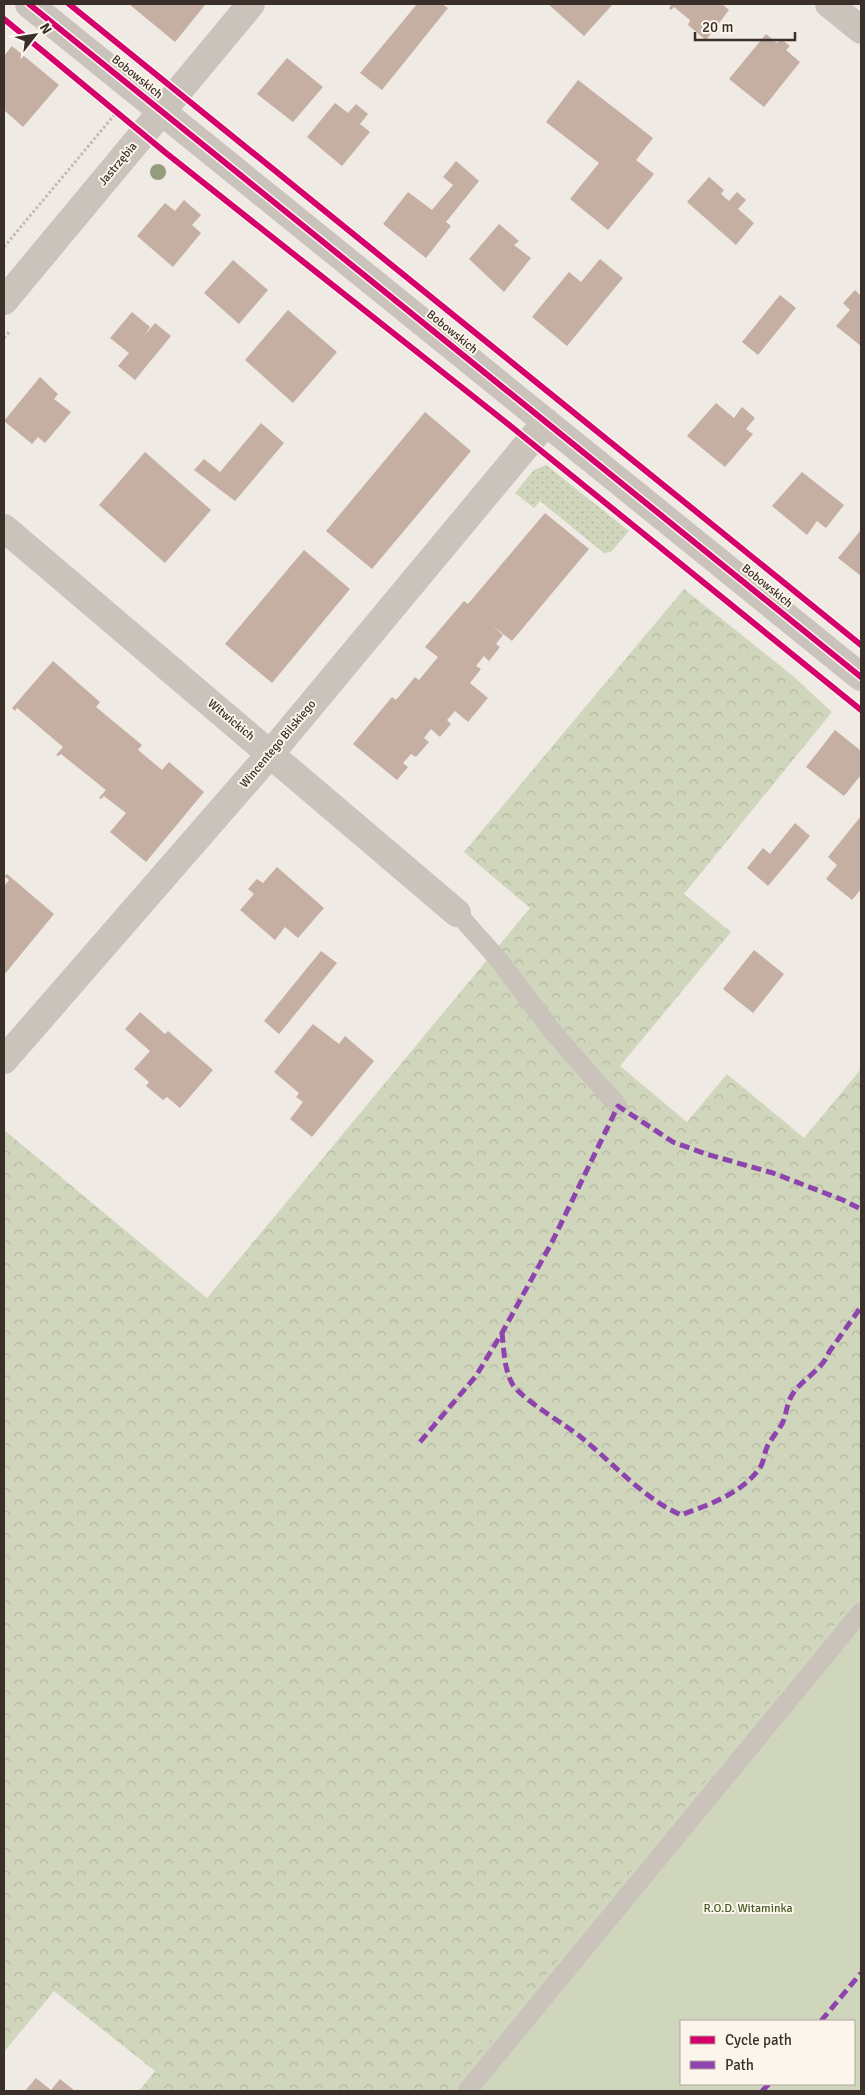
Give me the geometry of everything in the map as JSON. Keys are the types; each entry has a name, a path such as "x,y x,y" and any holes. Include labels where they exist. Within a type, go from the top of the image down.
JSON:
{"street":[{"name":"Bobowskich","path":"30,4 161,112 861,676"},
{"name":"Jastrzębia","path":"4,301 251,4"},
{"path":"829,4 861,30"},
{"name":"Wincentego Bilskiego","path":"4,1060 271,753 546,422"},
{"name":"Witwickich","path":"4,528 457,913"}],"lane":[{"path":"457,913 499,960 552,1031 618,1106"},
{"path":"467,2091 861,1612"}],"path":[{"path":"4,247 117,112 143,134"}],"green space":[{"path":"546,465 629,531 611,552 604,553 540,501 534,508 515,493 534,470"},
{"path":"684,589 793,676 832,712 684,894 731,932 620,1066 687,1122 727,1074 804,1138 861,1069 861,1593 451,2091 139,2091 155,2071 54,1991 4,2052 4,1130 207,1298 530,908 464,852"},
{"name":"R.O.D. Witaminka","path":"861,1593 861,2091 451,2091"}],"building":[{"path":"129,4 203,4 205,5 175,42"},
{"path":"417,4 442,4 448,8 382,90 360,73"},
{"path":"548,4 613,4 584,36"},
{"path":"672,4 722,4 729,10 706,40 688,25 690,20 674,7 671,10 669,8"},
{"path":"766,34 777,43 781,39 790,46 786,50 800,62 764,107 729,79"},
{"path":"12,46 59,85 23,127 4,110 4,56"},
{"path":"287,58 323,87 293,122 257,94"},
{"path":"578,80 653,138 636,160 654,174 608,230 570,199 599,163 546,122"},
{"path":"335,103 348,113 356,104 368,114 360,124 370,132 342,166 307,137"},
{"path":"456,161 479,181 446,222 451,226 426,258 383,224 408,192 432,210 453,185 443,177"},
{"path":"709,177 724,190 721,194 729,201 737,192 746,200 738,209 754,223 736,245 687,202"},
{"path":"184,200 201,215 192,225 201,233 173,267 137,236 165,203 175,211"},
{"path":"499,224 519,241 514,245 531,258 504,292 469,259"},
{"path":"600,259 623,278 567,346 532,317 569,272 581,282"},
{"path":"233,260 268,290 239,324 204,293"},
{"path":"855,290 861,296 861,346 836,326 850,310 843,303"},
{"path":"780,295 796,308 758,355 742,342"},
{"path":"288,310 337,352 293,403 245,360"},
{"path":"132,312 150,327 144,336 155,323 171,336 135,380 118,366 129,353 110,338"},
{"path":"40,377 58,394 54,399 71,412 45,443 38,437 32,444 4,421"},
{"path":"716,403 734,418 742,407 755,418 746,429 753,434 725,467 687,436"},
{"path":"425,412 471,451 372,569 326,531"},
{"path":"261,423 284,443 235,501 194,470 204,459 220,472"},
{"path":"145,452 211,510 165,563 99,505"},
{"path":"802,472 844,505 826,528 817,521 807,535 772,506"},
{"path":"545,513 589,549 512,641 492,625 503,635 496,644 500,647 489,661 484,656 476,666 481,669 470,683 488,698 468,722 455,711 447,720 451,724 440,737 431,729 424,738 429,742 416,757 411,754 403,763 408,767 397,780 353,744 392,697 396,700 415,677 419,680 438,657 425,647 464,601 468,604"},
{"path":"861,530 861,576 838,558"},
{"path":"304,550 350,589 272,683 225,644"},
{"path":"53,661 100,702 96,707 142,745 138,750 162,770 169,762 204,792 146,862 110,832 126,813 104,796 101,799 99,798 106,790 61,754 56,755 63,747 17,708 15,711 12,708"},
{"path":"835,730 861,751 861,775 844,796 806,767"},
{"path":"861,816 861,889 852,900 826,879 837,865 828,857"},
{"path":"795,823 810,836 768,886 747,868 763,848 770,854"},
{"path":"277,867 324,908 298,938 285,927 275,940 240,910 254,894 248,889 257,879 263,883"},
{"path":"7,874 54,914 4,975 4,886 9,880 4,876"},
{"path":"754,950 784,974 753,1013 723,989"},
{"path":"321,951 337,963 279,1034 264,1021"},
{"path":"140,1012 165,1034 168,1031 213,1070 180,1108 167,1097 163,1100 146,1086 149,1082 134,1069 150,1051 125,1029"},
{"path":"313,1024 339,1044 345,1036 374,1061 312,1137 290,1119 303,1102 296,1097 299,1093 274,1072"},
{"path":"36,2078 51,2090 60,2079 75,2091 25,2091"}],"marked path":[{"path":"420,1442 476,1376 502,1333 552,1242 618,1106 673,1142 706,1154 773,1173 843,1200 861,1209"},
{"path":"502,1333 508,1373 518,1391 582,1438 641,1490 681,1515 723,1498 752,1478 761,1467 767,1447 782,1424 789,1400 794,1392 826,1358 861,1307"},
{"path":"822,2020 861,1973"},
{"path":"762,2091 768,2085"}],"cycle path":[{"path":"29,4 861,677"},
{"path":"69,4 861,645"},
{"path":"4,19 166,153 508,424 861,710"}]}
